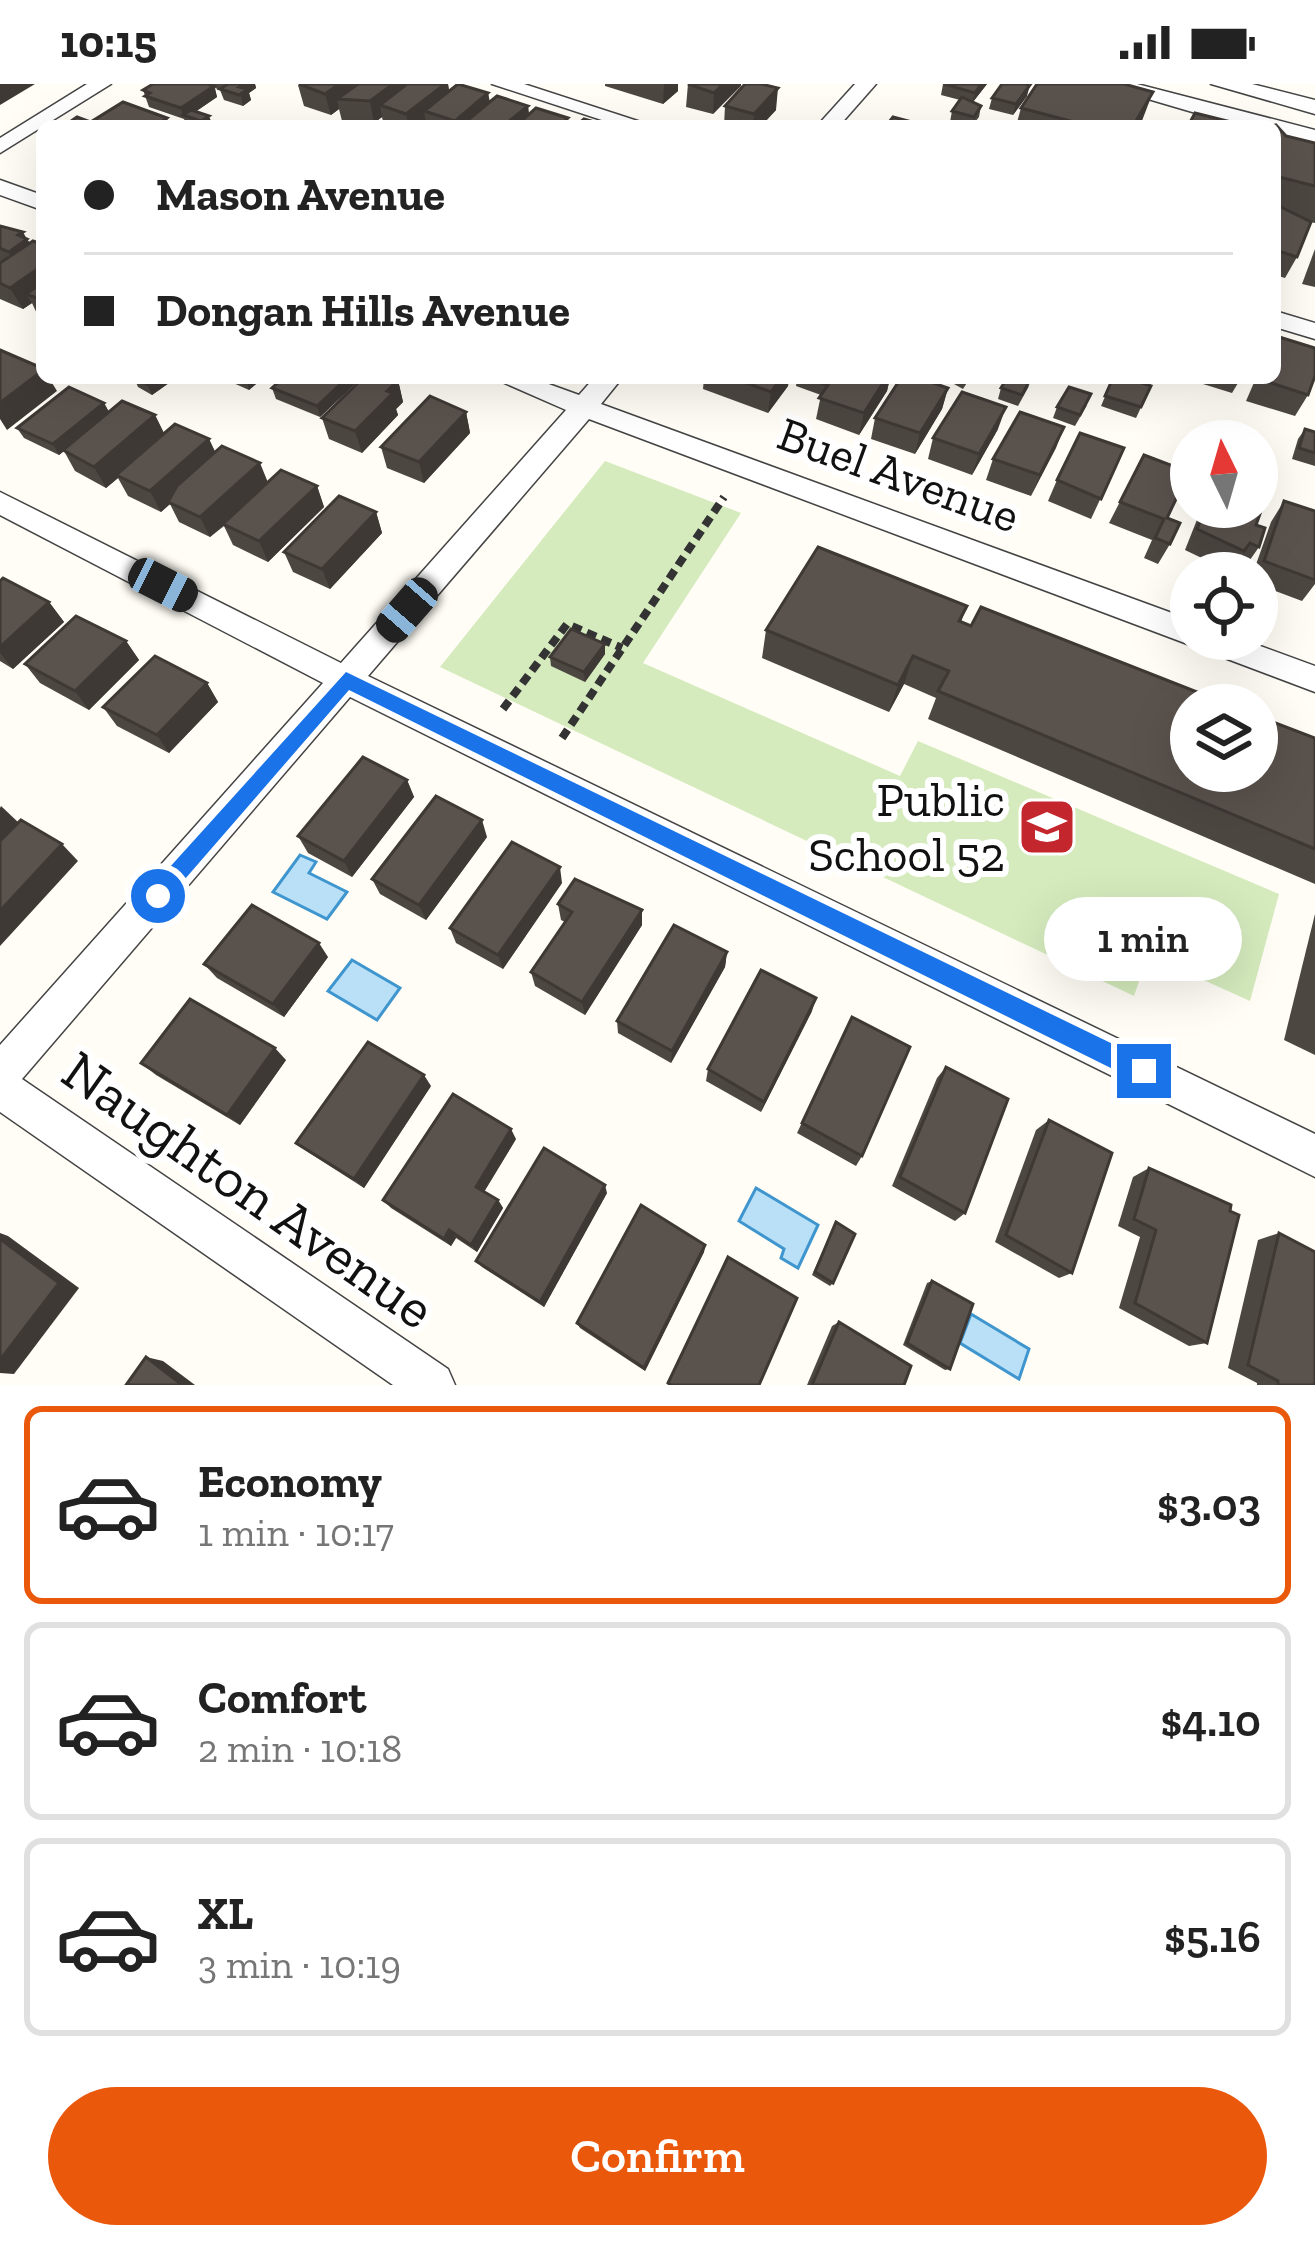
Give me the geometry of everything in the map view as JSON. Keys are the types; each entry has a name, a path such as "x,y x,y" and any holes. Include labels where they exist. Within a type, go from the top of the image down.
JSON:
{"street":[{"path":"43,120 101,84"},
{"path":"502,84 622,120"},
{"path":"833,120 866,84"},
{"path":"1109,84 1245,120"},
{"path":"1223,84 1315,107"},
{"path":"0,147 36,125"},
{"path":"1281,129 1315,138"},
{"path":"0,187 36,200"},
{"path":"1281,321 1315,332"},
{"name":"Buel Avenue","path":"522,384 1170,625"},
{"path":"0,1075 604,384"},
{"path":"0,502 346,680 1315,1156"},
{"path":"1263,660 1315,679"},
{"name":"Naughton Avenue","path":"0,1088 432,1385"}],"path":[{"path":"562,738 724,497"},
{"path":"503,709 567,624 622,648"}],"green space":[{"path":"605,461 741,513 643,663 900,776 918,741 1279,894 1250,1001 1148,955 1134,996 440,667"}],"water":[{"path":"300,855 316,862 309,873 347,892 327,919 273,892"},
{"path":"352,960 400,988 377,1020 328,991"},
{"path":"756,1188 818,1225 798,1268 781,1258 784,1249 739,1221"},
{"path":"971,1314 1029,1349 1019,1379 960,1343"}],"building":[{"path":"153,84 214,86 181,108 145,96 150,93 143,90"},
{"path":"243,84 239,87 248,89 239,95 220,89"},
{"path":"299,84 339,84 325,94"},
{"path":"358,84 393,84 370,101 337,99"},
{"path":"407,84 445,84 406,114 380,105"},
{"path":"458,84 488,93 456,120 424,111"},
{"path":"688,84 723,84 714,93"},
{"path":"745,84 778,88 754,114 725,106"},
{"path":"944,84 981,84 975,93"},
{"path":"1002,84 1030,85 1016,104 992,98"},
{"path":"1037,84 1124,84 1153,92 1137,120 1066,120 1021,108"},
{"path":"497,96 528,106 510,120 468,120"},
{"path":"962,97 981,106 974,117 952,111"},
{"path":"123,102 167,118 164,120 94,120"},
{"path":"536,108 568,118 566,120 523,120"},
{"path":"191,110 209,116 198,120 183,115"},
{"path":"1195,113 1223,120 1191,120"},
{"path":"1281,130 1315,143 1315,186 1281,178"},
{"path":"1281,207 1311,222 1297,257 1281,252"},
{"path":"0,226 23,232 18,235 27,239 9,252 0,248"},
{"path":"36,242 36,270 10,288 0,283 0,263"},
{"path":"1281,338 1315,348 1315,376 1308,395 1274,384 1281,384"},
{"path":"0,350 36,365 36,376 0,403"},
{"path":"276,384 341,384 317,406 272,388"},
{"path":"357,384 394,384 387,391 393,393 355,431 322,418"},
{"path":"749,384 777,384 771,392"},
{"path":"829,384 882,384 864,413 819,398"},
{"path":"897,384 948,388 920,433 875,418"},
{"path":"1003,384 1028,384 1022,395 1001,388"},
{"path":"1110,384 1151,386 1141,407 1105,396"},
{"path":"69,387 104,403 53,444 17,428"},
{"path":"1069,387 1091,394 1080,415 1057,407"},
{"path":"962,392 1006,407 979,454 933,438"},
{"path":"430,396 466,412 419,462 381,447"},
{"path":"122,401 155,415 94,467 63,450"},
{"path":"1020,412 1064,427 1040,475 993,459"},
{"path":"175,424 209,439 150,491 116,475"},
{"path":"1305,429 1315,432 1315,453 1299,448"},
{"path":"1080,433 1124,448 1101,499 1057,480"},
{"path":"222,446 260,463 200,517 168,502 177,486"},
{"path":"1144,455 1170,465 1167,518 1170,528 1178,528 1170,544 1155,538 1164,519 1120,502"},
{"path":"281,470 317,486 259,541 223,524"},
{"path":"339,496 376,512 322,569 284,552"},
{"path":"1284,501 1315,511 1315,580 1278,566 1278,552 1267,552"},
{"path":"1265,528 1259,547 1250,543 1244,551 1197,529"},
{"path":"818,547 967,606 959,621 971,626 981,607 1177,684 1170,684 1170,788 938,691 949,671 913,656 898,685 766,630"},
{"path":"3,578 49,602 0,647 0,581"},
{"path":"76,616 126,641 75,691 25,664"},
{"path":"571,629 605,644 584,672 550,657"},
{"path":"155,656 207,683 157,735 103,707"},
{"path":"1278,724 1315,738 1315,849 1179,792 1278,792"},
{"path":"363,757 407,780 344,861 298,836"},
{"path":"436,796 482,820 419,905 372,879"},
{"path":"21,820 62,844 0,911 0,841"},
{"path":"512,842 560,867 498,955 450,928"},
{"path":"575,879 642,910 582,1002 531,972 572,912 558,904"},
{"path":"252,905 319,943 273,1004 204,964"},
{"path":"674,925 727,952 672,1051 617,1021"},
{"path":"761,970 816,998 764,1102 708,1069"},
{"path":"190,999 275,1048 227,1115 141,1063"},
{"path":"852,1017 910,1047 862,1156 802,1123"},
{"path":"368,1042 424,1075 354,1179 296,1143"},
{"path":"946,1067 1008,1099 965,1213 900,1177"},
{"path":"453,1094 511,1129 476,1187 498,1200 471,1245 449,1230 444,1239 383,1200"},
{"path":"1049,1120 1112,1153 1072,1273 1006,1235"},
{"path":"544,1148 605,1185 540,1302 476,1261"},
{"path":"1149,1168 1231,1205 1230,1211 1239,1215 1207,1343 1135,1303 1156,1230 1134,1219"},
{"path":"641,1205 705,1245 644,1368 577,1323"},
{"path":"836,1222 855,1234 833,1283 815,1272"},
{"path":"1279,1233 1315,1252 1315,1385 1278,1385 1248,1365"},
{"path":"0,1239 59,1283 0,1360"},
{"path":"728,1257 797,1298 759,1385 671,1385 668,1383"},
{"path":"932,1281 973,1304 950,1369 907,1343"},
{"path":"839,1322 911,1366 904,1385 812,1385"},
{"path":"146,1357 182,1385 126,1385"}],"place":[{"name":"Public School 52","path":"1047,827"}],"route":[{"path":"158,896 346,680 1144,1071"}]}
